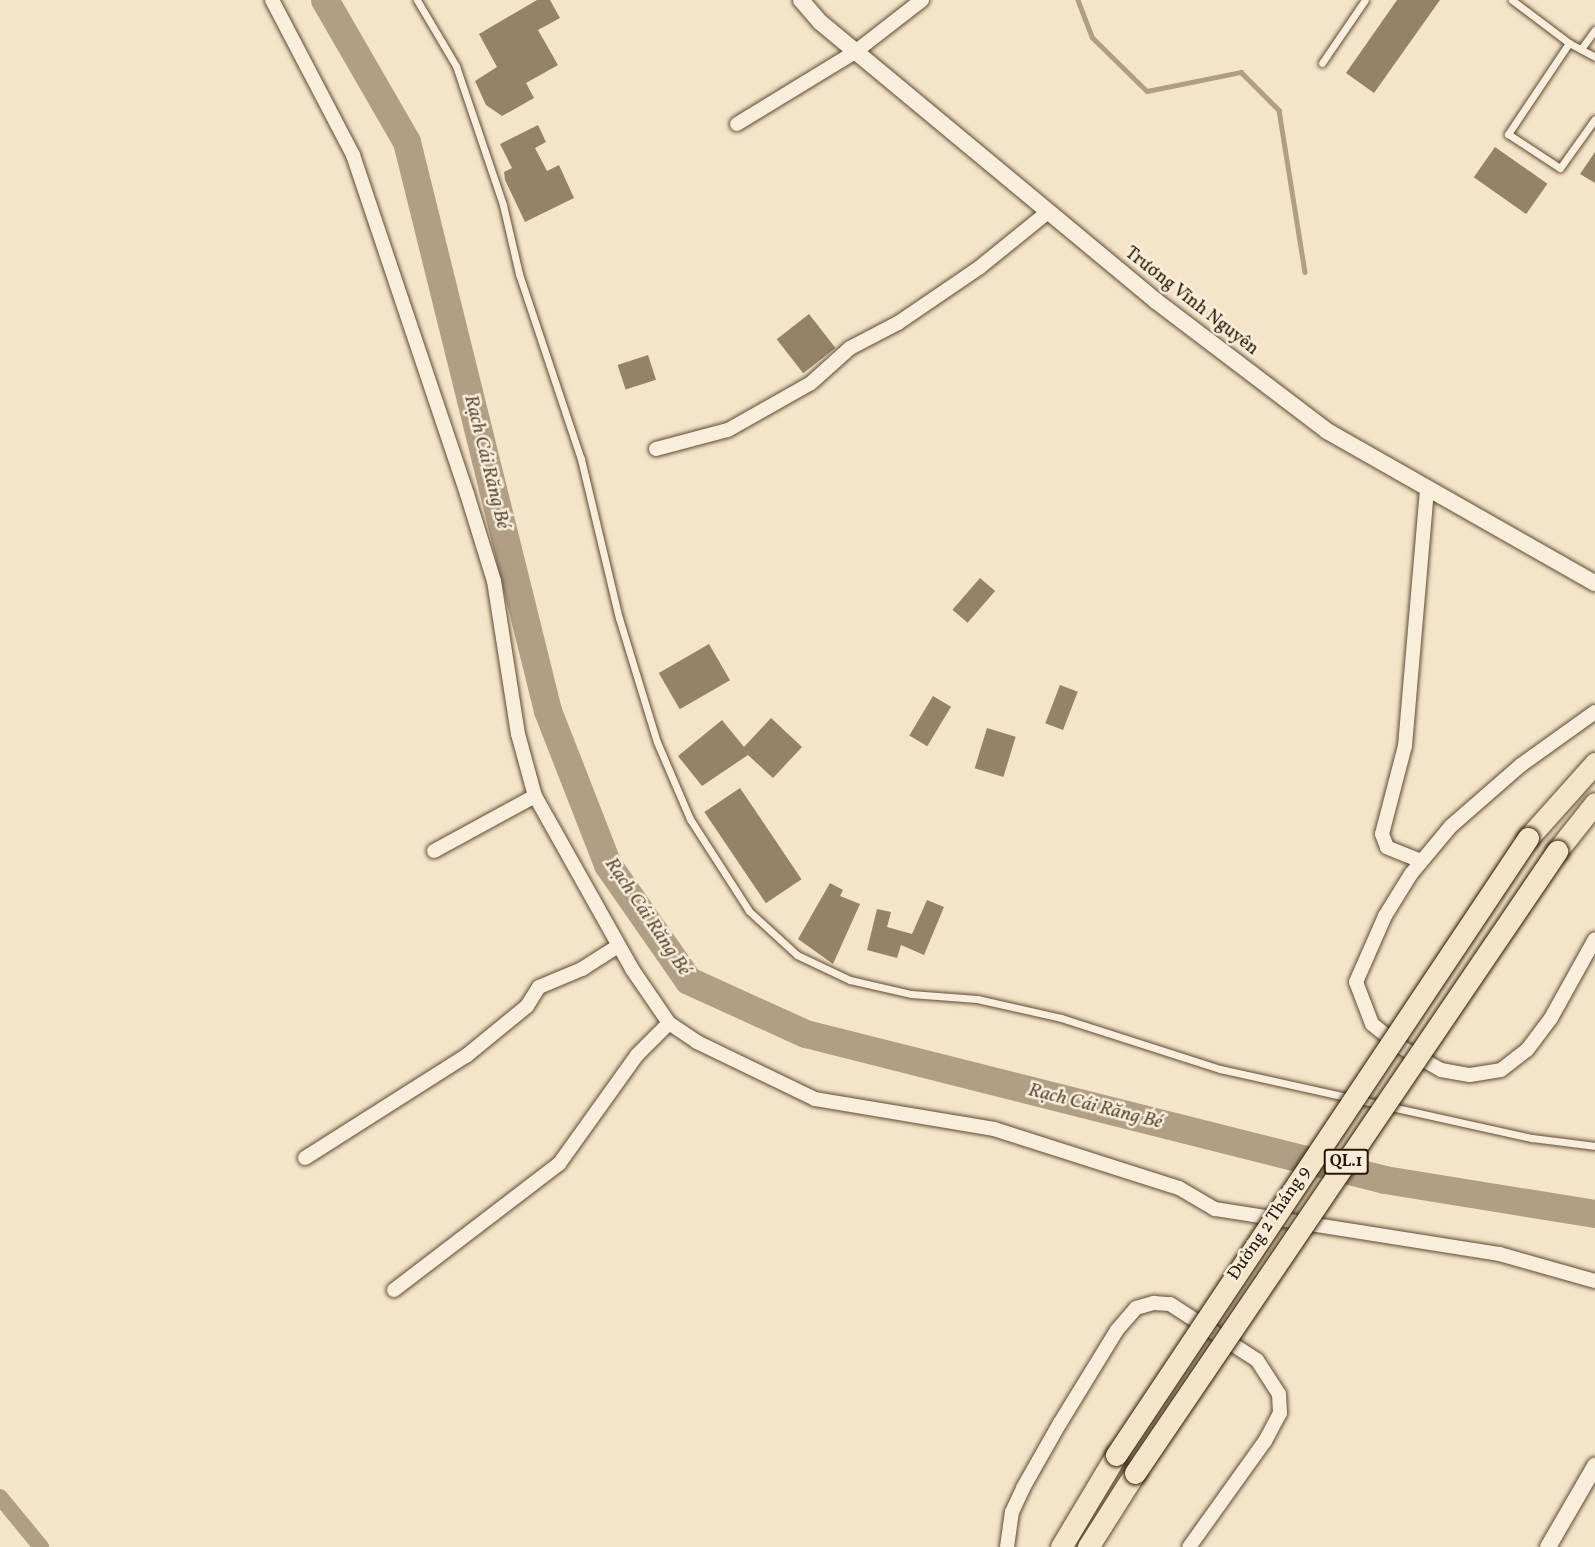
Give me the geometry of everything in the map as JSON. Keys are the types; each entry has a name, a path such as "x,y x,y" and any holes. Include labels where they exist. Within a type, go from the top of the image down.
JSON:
{"highway":[{"name":"Đường 2 Tháng 9","path":"1061,1547 1116,1455 1528,838 1595,764"},
{"name":"Đường 2 Tháng 9","path":"1088,1547 1135,1473 1557,851 1595,803"}],"street":[{"path":"272,0 352,155 467,494 494,581 518,734 535,796 618,946 669,1023 697,1042 815,1099 994,1129 1179,1188 1215,1209 1499,1254 1595,1281"},
{"name":"Trương Vĩnh Nguyên","path":"801,0 855,52 1048,212 1327,431 1595,583"},
{"path":"737,124 855,52 922,0"},
{"path":"656,449 728,430 811,383 850,348 898,323 980,267 1048,212"},
{"path":"1421,861 1387,847 1382,834 1405,746 1427,489"},
{"path":"1595,711 1521,765 1451,826 1421,861 1366,950 1356,982 1372,1024 1441,1070 1470,1076 1501,1070 1527,1050 1551,1018 1595,939"},
{"path":"434,851 535,796"},
{"path":"304,1158 466,1056 527,1006 538,987 582,969 618,946"},
{"path":"394,1290 559,1164 637,1055 669,1023"},
{"path":"1007,1547 1016,1504 1055,1431 1117,1330 1136,1308 1154,1303 1170,1304 1257,1360 1280,1394 1280,1413 1265,1441 1189,1547"},
{"path":"1548,1547 1595,1466"}],"lane":[{"path":"417,0 456,66 504,205 519,274 580,459 619,618 657,742 690,819 749,911 797,955 850,980 911,994 946,994 1061,1018 1220,1069 1532,1138 1595,1146"},
{"path":"1322,63 1365,0"},
{"path":"1512,0 1569,43 1595,57"},
{"path":"1581,49 1595,30"},
{"path":"1569,43 1508,134 1560,168 1595,118"}],"building":[{"path":"537,0 550,0 560,18 538,30 558,65 526,83 534,98 502,116 486,105 475,81 497,67 479,34"},
{"path":"1397,0 1440,0 1374,93 1346,73"},
{"path":"538,125 546,142 535,148 547,171 559,165 574,198 525,222 505,180 504,172 512,168 500,144"},
{"path":"1495,147 1547,184 1526,214 1474,177"},
{"path":"1595,152 1595,183 1580,174"},
{"path":"809,314 835,348 803,373 777,339"},
{"path":"648,355 656,380 626,390 618,365"},
{"path":"980,578 995,591 968,623 952,610"},
{"path":"709,644 730,680 680,709 659,673"},
{"path":"1060,685 1078,692 1063,730 1045,723"},
{"path":"933,696 951,707 927,746 909,735"},
{"path":"771,718 802,747 773,778 748,755 702,786 678,756 722,720 744,747"},
{"path":"987,728 1016,737 1003,777 975,768"},
{"path":"740,788 802,879 766,903 704,812"},
{"path":"830,883 843,890 840,896 860,904 833,964 798,939"},
{"path":"927,900 944,907 924,955 901,945 897,958 867,950 877,909 891,912 887,927 912,934"}],"waterway":[{"name":"Rạch Cái Răng Bé","path":"325,0 407,142 548,711 608,865 689,981 806,1034 1385,1180 1595,1214"},
{"path":"1078,0 1092,37 1147,91 1241,72 1279,110 1305,272"},
{"path":"0,1497 41,1547"}]}
